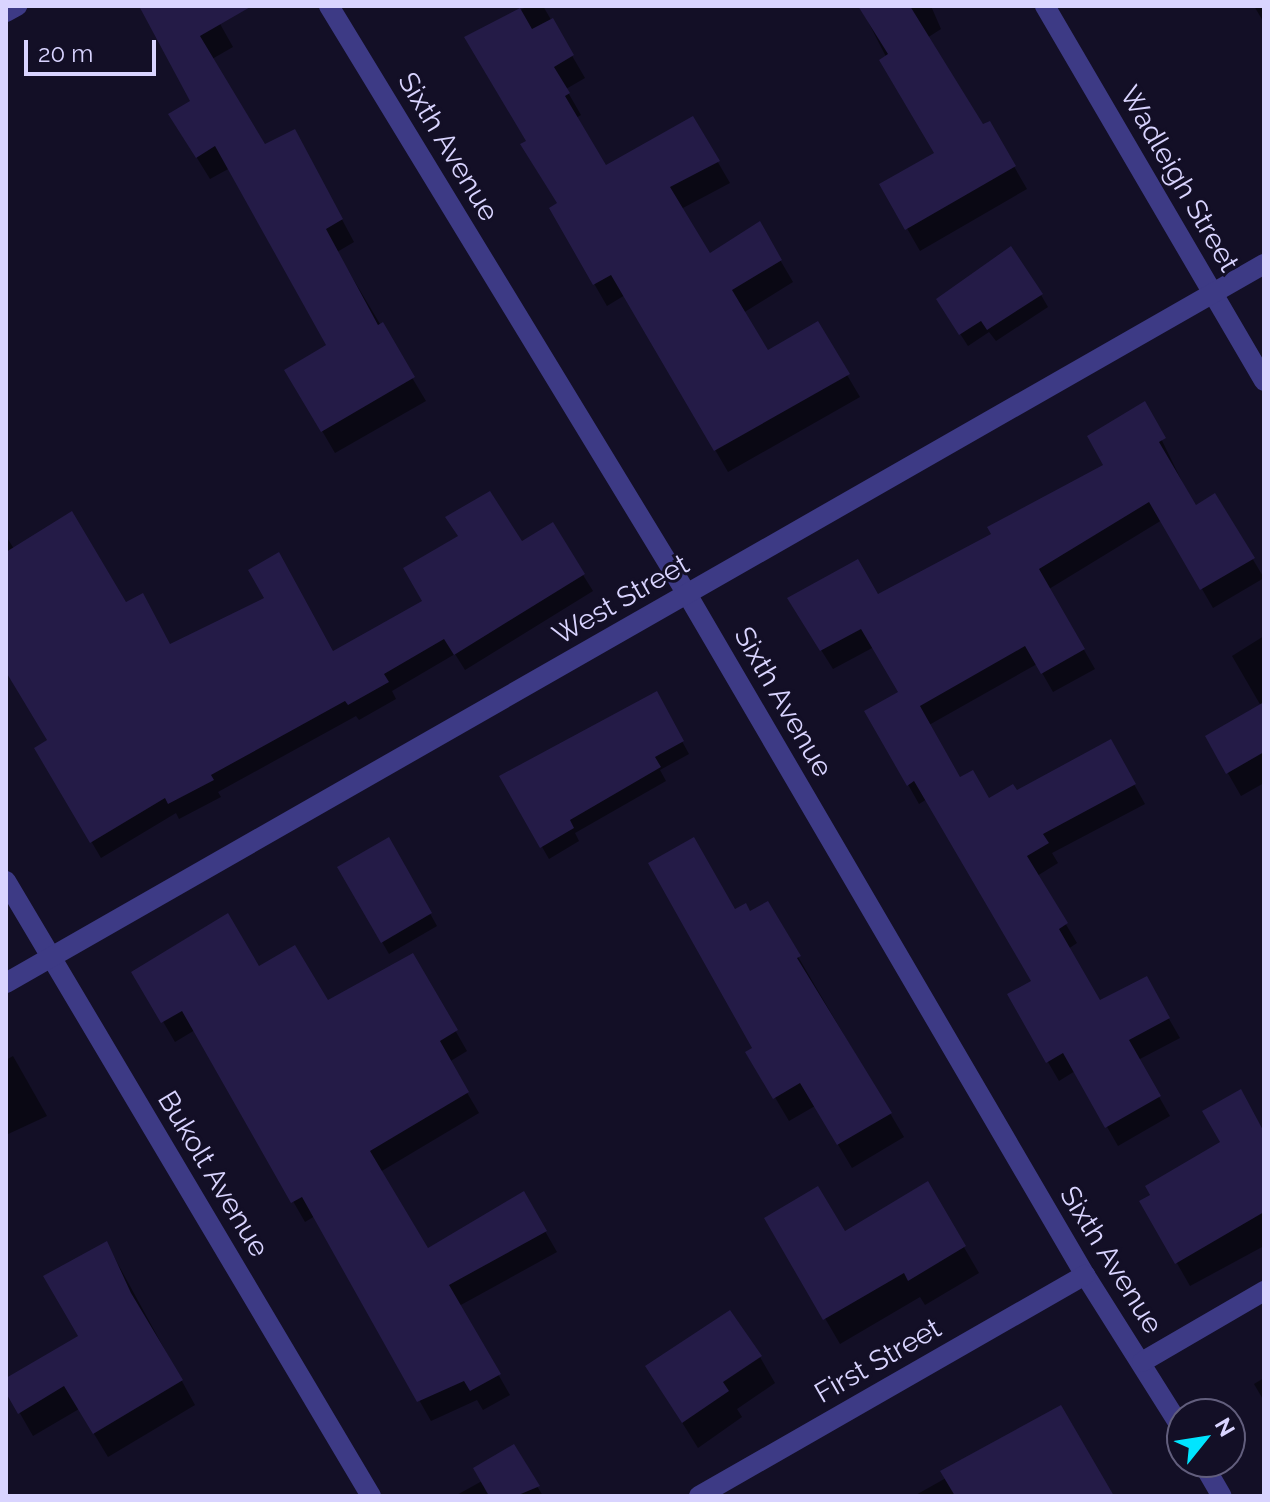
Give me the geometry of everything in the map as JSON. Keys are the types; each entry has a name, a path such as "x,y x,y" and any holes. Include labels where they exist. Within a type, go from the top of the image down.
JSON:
{"street":[{"path":"6,12 17,6"},
{"name":"Sixth Avenue","path":"329,6 687,594 1085,1275 1166,1402"},
{"name":"Wadleigh Street","path":"1045,6 1264,381"},
{"name":"West Street","path":"6,983 1264,264"},
{"name":"Bukolt Avenue","path":"6,881 371,1496"},
{"name":"First Street","path":"699,1496 1085,1275"},
{"path":"1142,1362 1264,1291"},
{"path":"1211,1478 1222,1496"}],"building":[{"path":"139,6 252,6 200,36 265,144 295,129 343,219 326,229 378,325 383,322 415,377 321,432 284,370 326,345 215,146 196,158 168,114 190,101"},
{"path":"858,6 910,6 983,124 990,121 1016,166 905,230 879,184 934,153 879,60 888,54"},
{"path":"520,8 532,29 553,18 574,55 554,67 570,93 565,96 606,165 693,116 720,161 670,187 710,253 760,221 782,260 732,290 768,350 818,321 850,374 714,451 611,275 593,285 549,208 557,203 520,144 526,141 464,37"},
{"path":"1011,246 1043,294 987,330 981,321 959,335 936,299"},
{"path":"1145,401 1166,438 1159,442 1196,505 1215,493 1255,558 1200,590 1149,502 1039,569 1085,649 1041,674 1025,646 920,706 960,777 973,770 989,798 1013,784 1017,790 1111,739 1136,784 1043,834 1049,843 1027,856 1068,923 1059,929 1100,1000 1147,976 1170,1018 1129,1040 1161,1096 1105,1128 1063,1053 1046,1063 1007,994 1031,981 914,781 907,786 864,711 898,692 861,629 820,651 787,598 858,559 878,594 991,534 987,527 1103,465 1087,436"},
{"path":"490,491 522,541 553,522 585,574 454,655 444,639 384,674 389,682 348,705 345,701 211,775 214,780 168,804 165,798 90,843 34,748 47,740 6,672 6,552 72,511 126,602 143,593 170,644 264,598 248,570 279,552 333,651 422,601 403,568 458,536 445,517"},
{"path":"657,691 684,741 655,757 661,767 570,820 574,828 540,848 499,776"},
{"path":"1264,702 1264,752 1226,774 1205,736"},
{"path":"389,837 432,913 381,943 337,867"},
{"path":"694,837 735,909 746,903 750,911 768,901 801,956 797,958 892,1113 837,1145 800,1083 773,1099 745,1052 752,1048 648,863"},
{"path":"228,913 259,966 295,945 328,1000 413,953 458,1030 440,1041 469,1092 370,1151 428,1248 524,1191 547,1231 449,1285 501,1374 470,1391 464,1381 417,1402 302,1197 291,1203 182,1011 161,1023 131,972"},
{"path":"1241,1089 1264,1132 1264,1212 1175,1264 1139,1201 1150,1195 1145,1186 1220,1142 1202,1111"},
{"path":"928,1181 966,1246 908,1281 904,1273 823,1320 764,1218 818,1186 845,1231"},
{"path":"107,1241 131,1293 183,1380 93,1434 64,1386 18,1414 6,1393 6,1378 78,1336 43,1276"},
{"path":"730,1310 762,1356 723,1382 729,1391 682,1423 645,1366"},
{"path":"1061,1405 1114,1496 955,1496 940,1471"},
{"path":"514,1444 540,1486 516,1496 489,1496 473,1468"}]}
